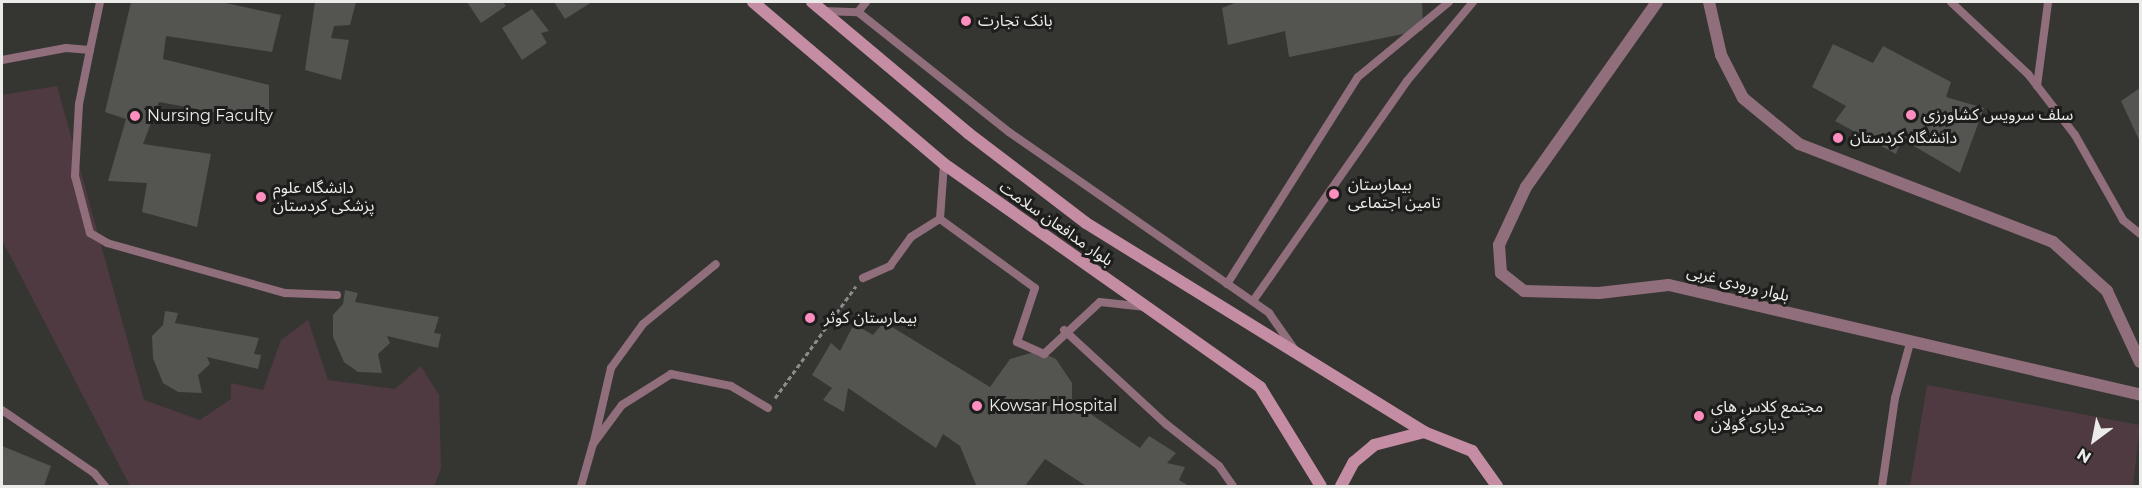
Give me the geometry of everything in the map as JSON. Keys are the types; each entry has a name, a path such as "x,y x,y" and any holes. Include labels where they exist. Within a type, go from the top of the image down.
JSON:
{"main road":[{"name":"بلوار مدافعان سلامت","path":"753,2 944,164 1059,250 1148,307 1260,387 1321,486"},
{"name":"بلوار مدافعان سلامت","path":"812,2 968,134 1086,223 1424,432 1472,451 1497,486"},
{"path":"1341,486 1354,462 1374,445 1424,432"}],"street":[{"name":"بلوار ورودی غربی","path":"1657,2 1526,187 1499,245 1501,273 1524,291 1599,293 1669,285 2140,395"},
{"path":"1709,2 1721,55 1743,98 1799,144 2053,242 2108,291 2140,362"}],"lane":[{"path":"99,2 79,104 75,176 90,233 107,243 285,293 337,295"},
{"path":"858,12 866,2"},
{"path":"1227,284 1358,77 1449,2"},
{"path":"1253,301 1407,81 1473,2"},
{"path":"1951,2 2037,86 2074,135 2123,220 2140,234"},
{"path":"2037,86 2048,2"},
{"path":"823,11 858,12 1009,132 1269,313 1299,355"},
{"path":"2,60 66,48 90,50"},
{"path":"940,219 944,164"},
{"path":"863,278 890,266 911,237 940,219"},
{"path":"940,219 1035,288 1017,342 1044,354 1064,330 1100,302 1148,307"},
{"path":"581,486 611,368 643,324 716,264"},
{"path":"1064,330 1166,424 1219,466 1233,486"},
{"path":"1882,486 1895,398 1910,343"},
{"path":"593,444 622,405 671,374 731,386 768,408"},
{"path":"2,413 94,473 105,486"}],"path":[{"path":"768,408 863,278"}],"shaded area":[{"path":"57,86 144,400 200,420 231,399 231,383 263,390 281,340 308,320 328,380 395,389 421,366 439,395 441,468 434,486 130,486 2,240 2,95"},
{"path":"1927,385 2140,425 2133,486 1910,486"}],"building":[{"name":"Nursing Faculty","path":"131,2 221,2 281,15 272,52 166,36 163,59 269,85 269,122 159,102 143,144 211,154 197,227 142,212 147,183 108,181 126,119 105,112"},
{"path":"315,2 356,2 350,25 334,26 331,38 349,40 341,80 305,70"},
{"path":"467,2 503,2 506,6 481,23"},
{"path":"554,2 592,2 565,19"},
{"path":"1237,2 1422,2 1423,30 1289,57 1285,31 1228,45 1222,8"},
{"path":"532,9 549,31 541,33 547,43 522,60 502,28"},
{"name":"سلف سرویس کشاورزی","path":"1833,44 1873,63 1883,46 1951,82 1946,97 1984,108 1960,173 1902,139 1896,154 1835,121 1846,106 1812,87"},
{"path":"2140,88 2140,142 2121,101"},
{"path":"345,290 358,293 355,302 439,317 434,333 441,334 438,348 387,336 390,343 378,354 382,373 358,372 344,362 333,337 333,315 343,304"},
{"path":"165,311 178,313 175,323 259,338 254,354 261,355 258,369 207,357 210,364 198,375 202,393 178,392 163,383 153,358 152,336 163,325"},
{"name":"Kowsar Hospital","path":"884,322 990,387 1010,359 1038,351 1056,359 1072,383 1072,401 1140,448 1149,436 1176,453 1167,463 1185,467 1179,480 1189,486 1086,486 1045,459 1025,486 976,485 960,446 943,434 936,448 848,388 844,412 823,400 832,388 812,375 831,343 840,351 854,324 873,335"},
{"path":"2,446 51,466 44,486 2,486"}],"place":[{"name":"بانک تجارت","path":"966,21"},
{"name":"سلف سرویس کشاورزی","path":"1911,115"},
{"name":"Nursing Faculty","path":"135,116"},
{"name":"دانشگاه کردستان","path":"1838,138"},
{"name":"بیمارستان تامین اجتماعی","path":"1334,194"},
{"name":"دانشگاه علوم پزشکی کردستان","path":"261,197"},
{"name":"بیمارستان کوثر","path":"810,318"},
{"name":"Kowsar Hospital","path":"977,406"},
{"name":"مجتمع کلاس های دیاری گولان","path":"1699,416"}]}
